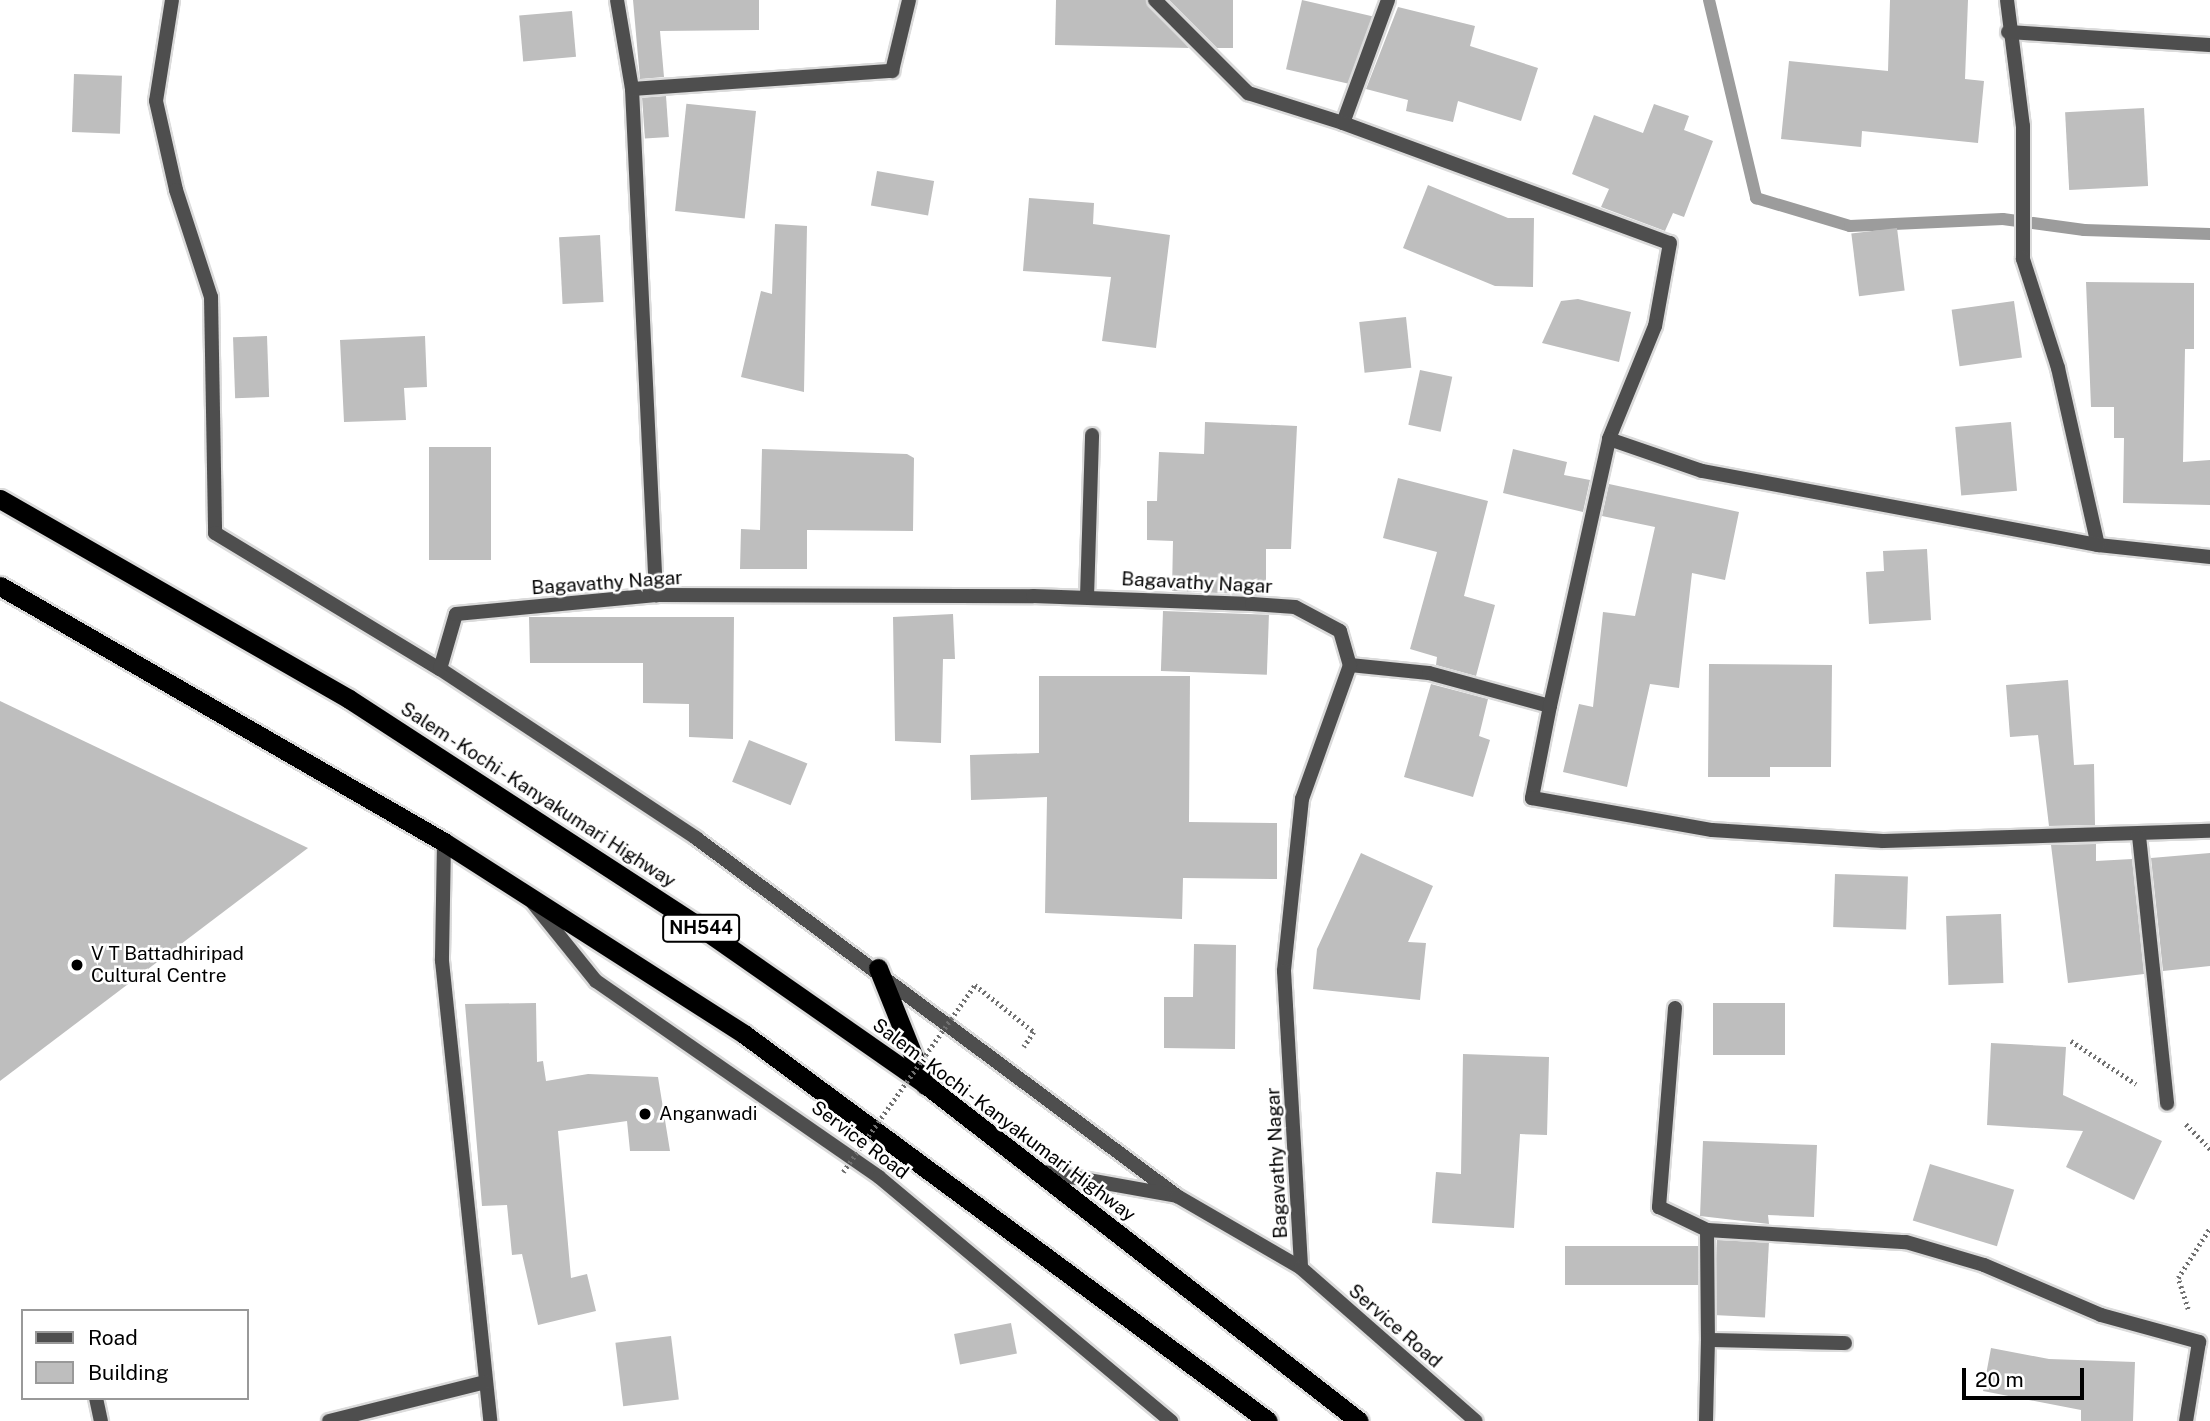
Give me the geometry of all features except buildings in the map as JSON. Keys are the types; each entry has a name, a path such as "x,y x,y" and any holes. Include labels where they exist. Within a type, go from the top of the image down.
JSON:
{"highway":[{"name":"Salem - Kochi - Kanyakumari Highway","path":"0,499 349,699 700,927 925,1085 1359,1421"},
{"path":"0,586 444,842 744,1034 1268,1421"},
{"path":"878,968 925,1085"}],"street":[{"name":"Service Road","path":"172,0 156,101 176,190 211,297 215,533 440,669 584,761 878,968 1177,1196 1301,1268 1476,1421"},
{"path":"617,0 632,89 656,595"},
{"path":"632,89 892,71 909,0"},
{"path":"1155,0 1248,93 1343,123 1670,243 1655,326 1609,439 1532,797 1712,830 1843,839 2139,836 2210,831"},
{"path":"1343,123 1388,0"},
{"path":"2007,0 2008,32 2022,126 2024,259 2065,392 2098,545"},
{"path":"2008,32 2210,45"},
{"path":"1087,597 1092,435"},
{"path":"1609,439 1702,471 2098,545 2210,557"},
{"name":"Bagavathy Nagar","path":"440,669 456,614 656,595 1087,597 1295,607 1340,631 1350,665 1302,799 1284,971 1301,1268"},
{"path":"1350,665 1429,673 1550,706"},
{"path":"2139,836 2167,1104"},
{"path":"444,842 442,961 489,1421"},
{"name":"Service Road","path":"526,895 596,981 756,1086 879,1177 1171,1421"},
{"path":"1675,1008 1658,1207 1707,1230 1906,1242 1984,1265 2101,1315 2199,1342 2186,1421"},
{"path":"1038,1171 1177,1196"},
{"path":"1706,1421 1707,1230"},
{"path":"1708,1340 1845,1343"},
{"path":"329,1421 485,1382"},
{"path":"96,1400 101,1421"}],"path":[{"path":"843,1172 975,985 1034,1032"},
{"path":"2199,1342 2178,1278 2210,1228"}],"waterway":[{"path":"1709,0 1756,198 1850,226 2003,219 2084,230 2210,234"}],"place":[{"name":"V T Battadhiripad Cultural Centre","path":"77,965"},
{"name":"Anganwadi","path":"645,1114"}]}
